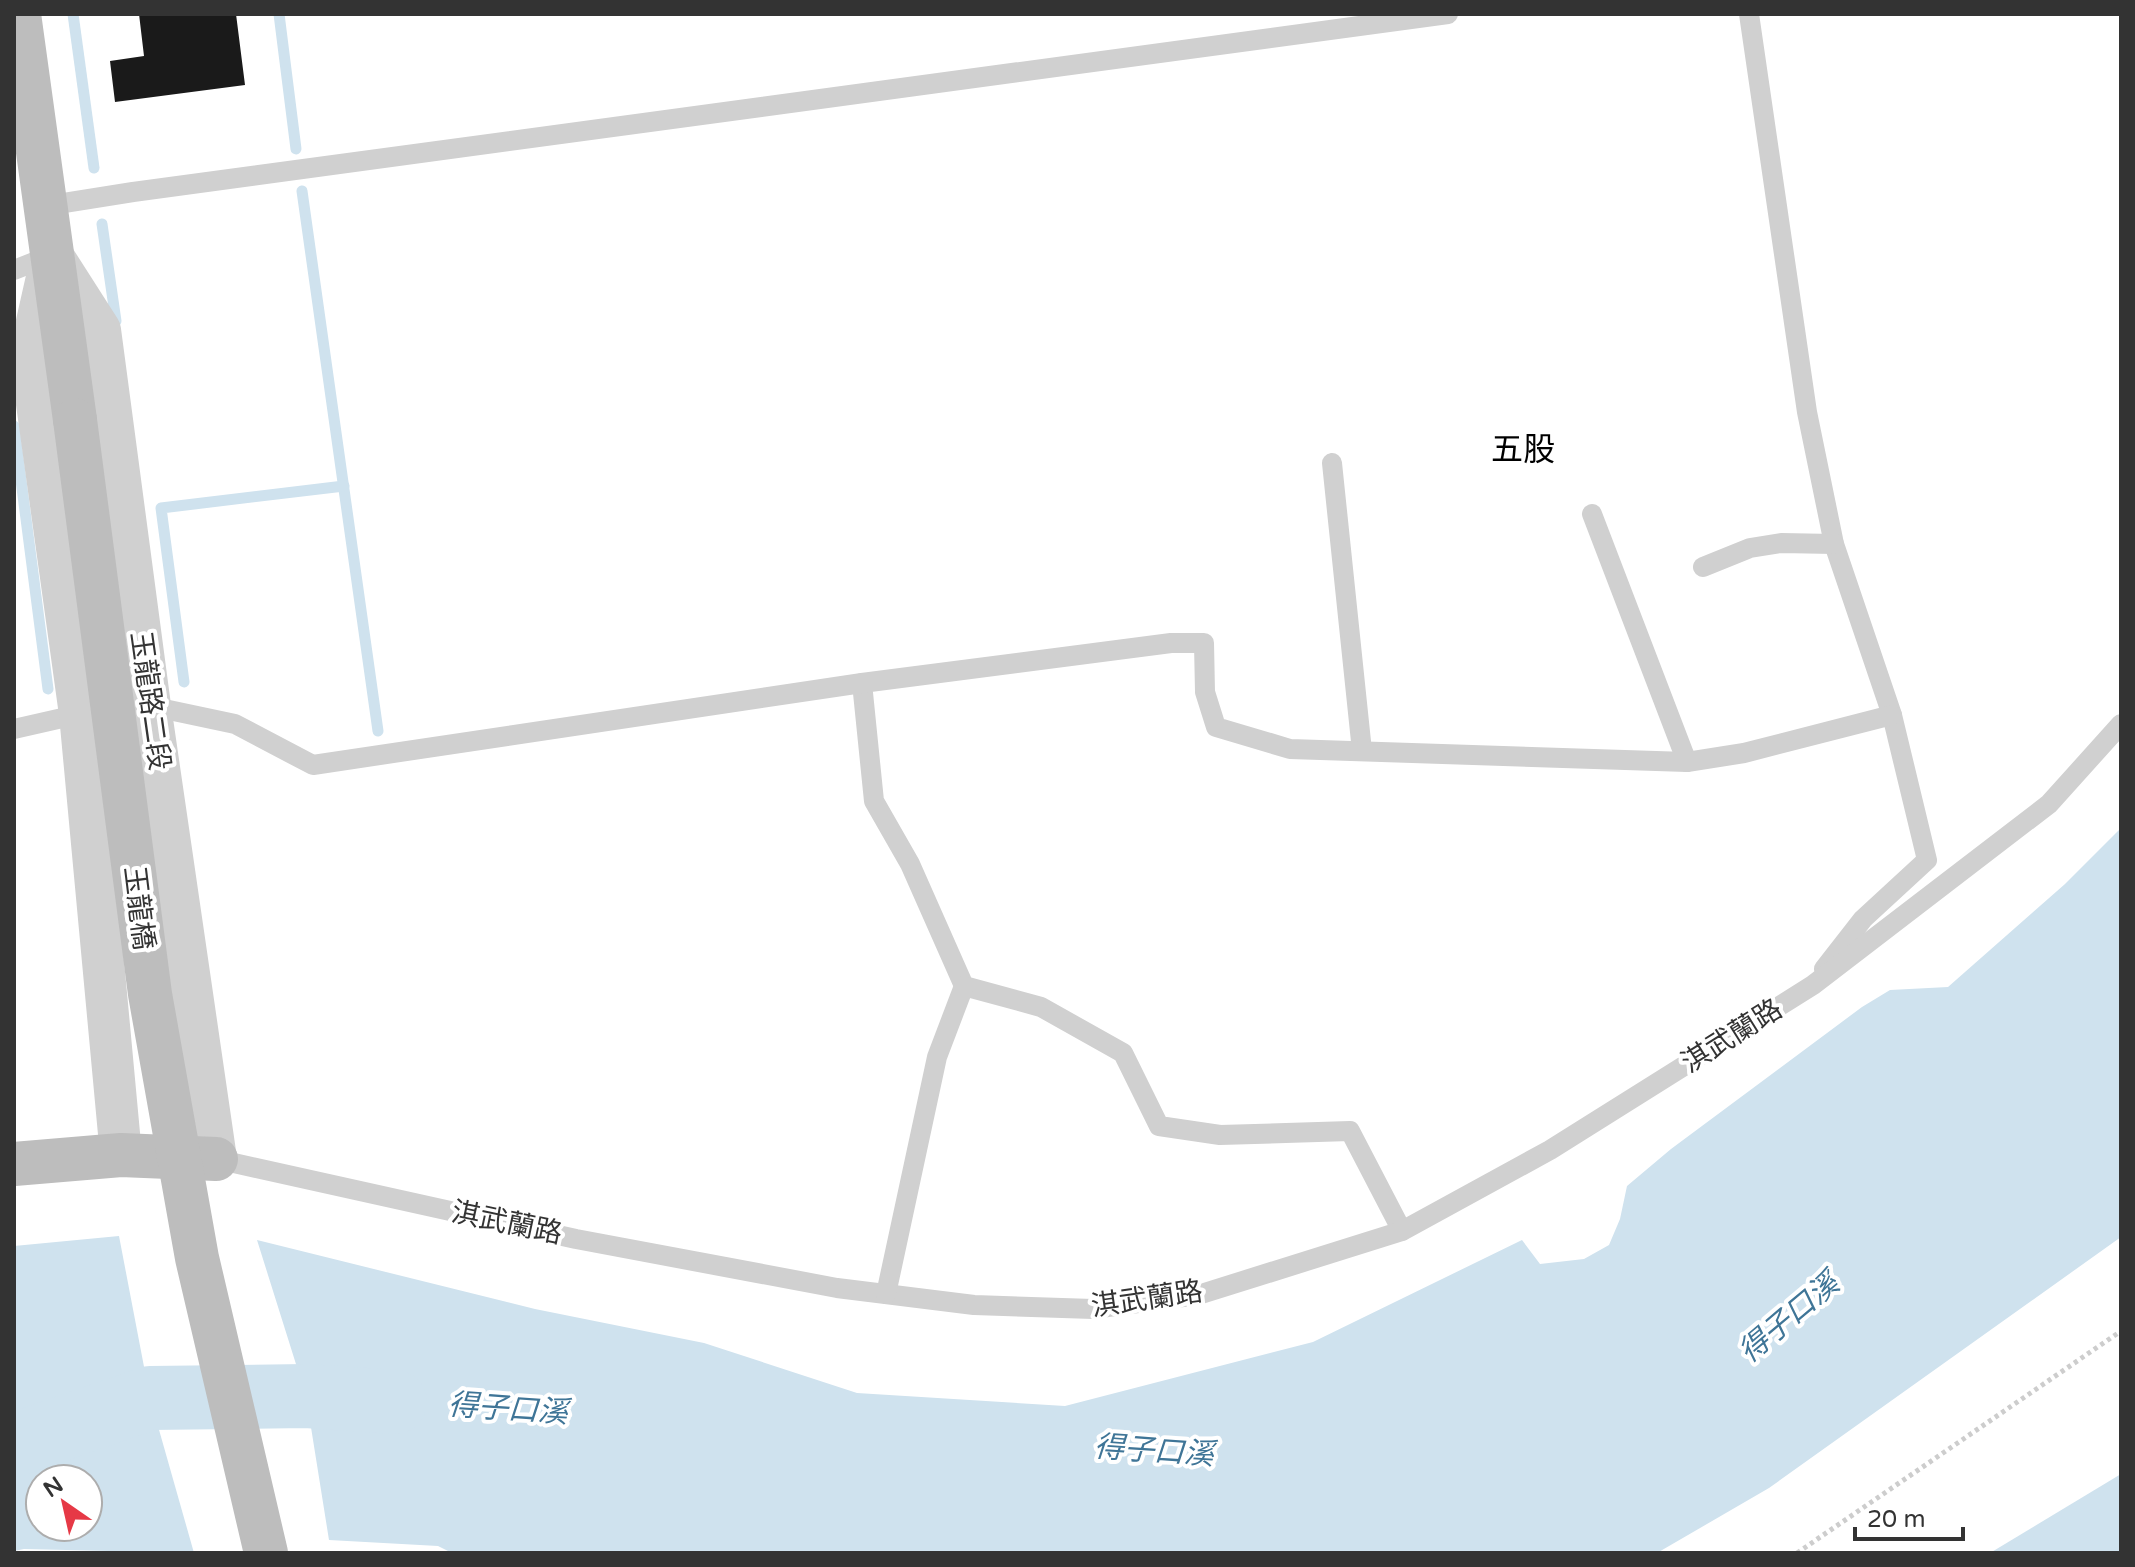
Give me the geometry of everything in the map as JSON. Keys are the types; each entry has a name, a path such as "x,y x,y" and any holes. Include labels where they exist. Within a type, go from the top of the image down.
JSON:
{"main road":[{"name":"玉龍路二段","path":"19,14 45,206 33,263"},
{"name":"玉龍橋","path":"33,263 75,420 150,994 197,1258 266,1553"},
{"name":"淇武蘭路","path":"14,1164 121,1155 216,1159"}],"street":[{"name":"玉龍路二段","path":"33,263 100,330 150,706 216,1159"},
{"name":"玉龍路二段","path":"33,263 30,353 80,714 121,1155"}],"lane":[{"path":"45,206 1448,14"},
{"path":"1749,14 1807,412 1834,544 1892,715 1927,860 1863,919 1836,950 1813,985"},
{"path":"1332,463 1362,751"},
{"path":"1592,514 1687,762"},
{"path":"1703,567 1750,548 1781,543 1834,544"},
{"path":"150,706 235,724 313,765 862,683 1171,643 1204,643 1205,692 1216,727 1290,749 1687,762 1744,753 1892,715"},
{"path":"862,683 874,801 910,864 964,986 937,1057 886,1294"},
{"path":"14,729 80,714"},
{"name":"淇武蘭路","path":"216,1159 576,1239 837,1288 974,1305 1093,1309 1198,1295 1402,1231 1550,1150 1813,985 2049,804 2121,724"},
{"path":"964,986 1041,1007 1123,1053 1159,1126 1220,1135 1350,1131 1402,1231"}],"path":[{"path":"1797,1553 2121,1331"}],"water":[{"path":"2121,828 2121,1237 1769,1488 1657,1553 452,1553 438,1546 329,1540 306,1396 257,1240 535,1309 704,1343 857,1393 1065,1406 1313,1342 1522,1240 1540,1264 1584,1259 1609,1245 1620,1219 1627,1186 1671,1149 1862,1007 1890,990 1948,987 2065,884"},
{"path":"119,1236 150,1398 194,1553 14,1551 14,1246"},
{"path":"2121,1474 2121,1551 2118,1553 1990,1553"}],"building":[{"path":"139,14 236,14 245,85 115,102 110,61 144,56"}],"waterway":[{"path":"73,14 94,168"},
{"path":"279,14 296,149"},
{"path":"302,191 378,731"},
{"path":"102,224 116,321"},
{"path":"14,426 48,689"},
{"path":"184,682 161,508 344,486"},
{"name":"得子口溪","path":"14,1445 150,1398 306,1396 395,1402"}],"district":[{"name":"五股","path":"1523,450"}]}
